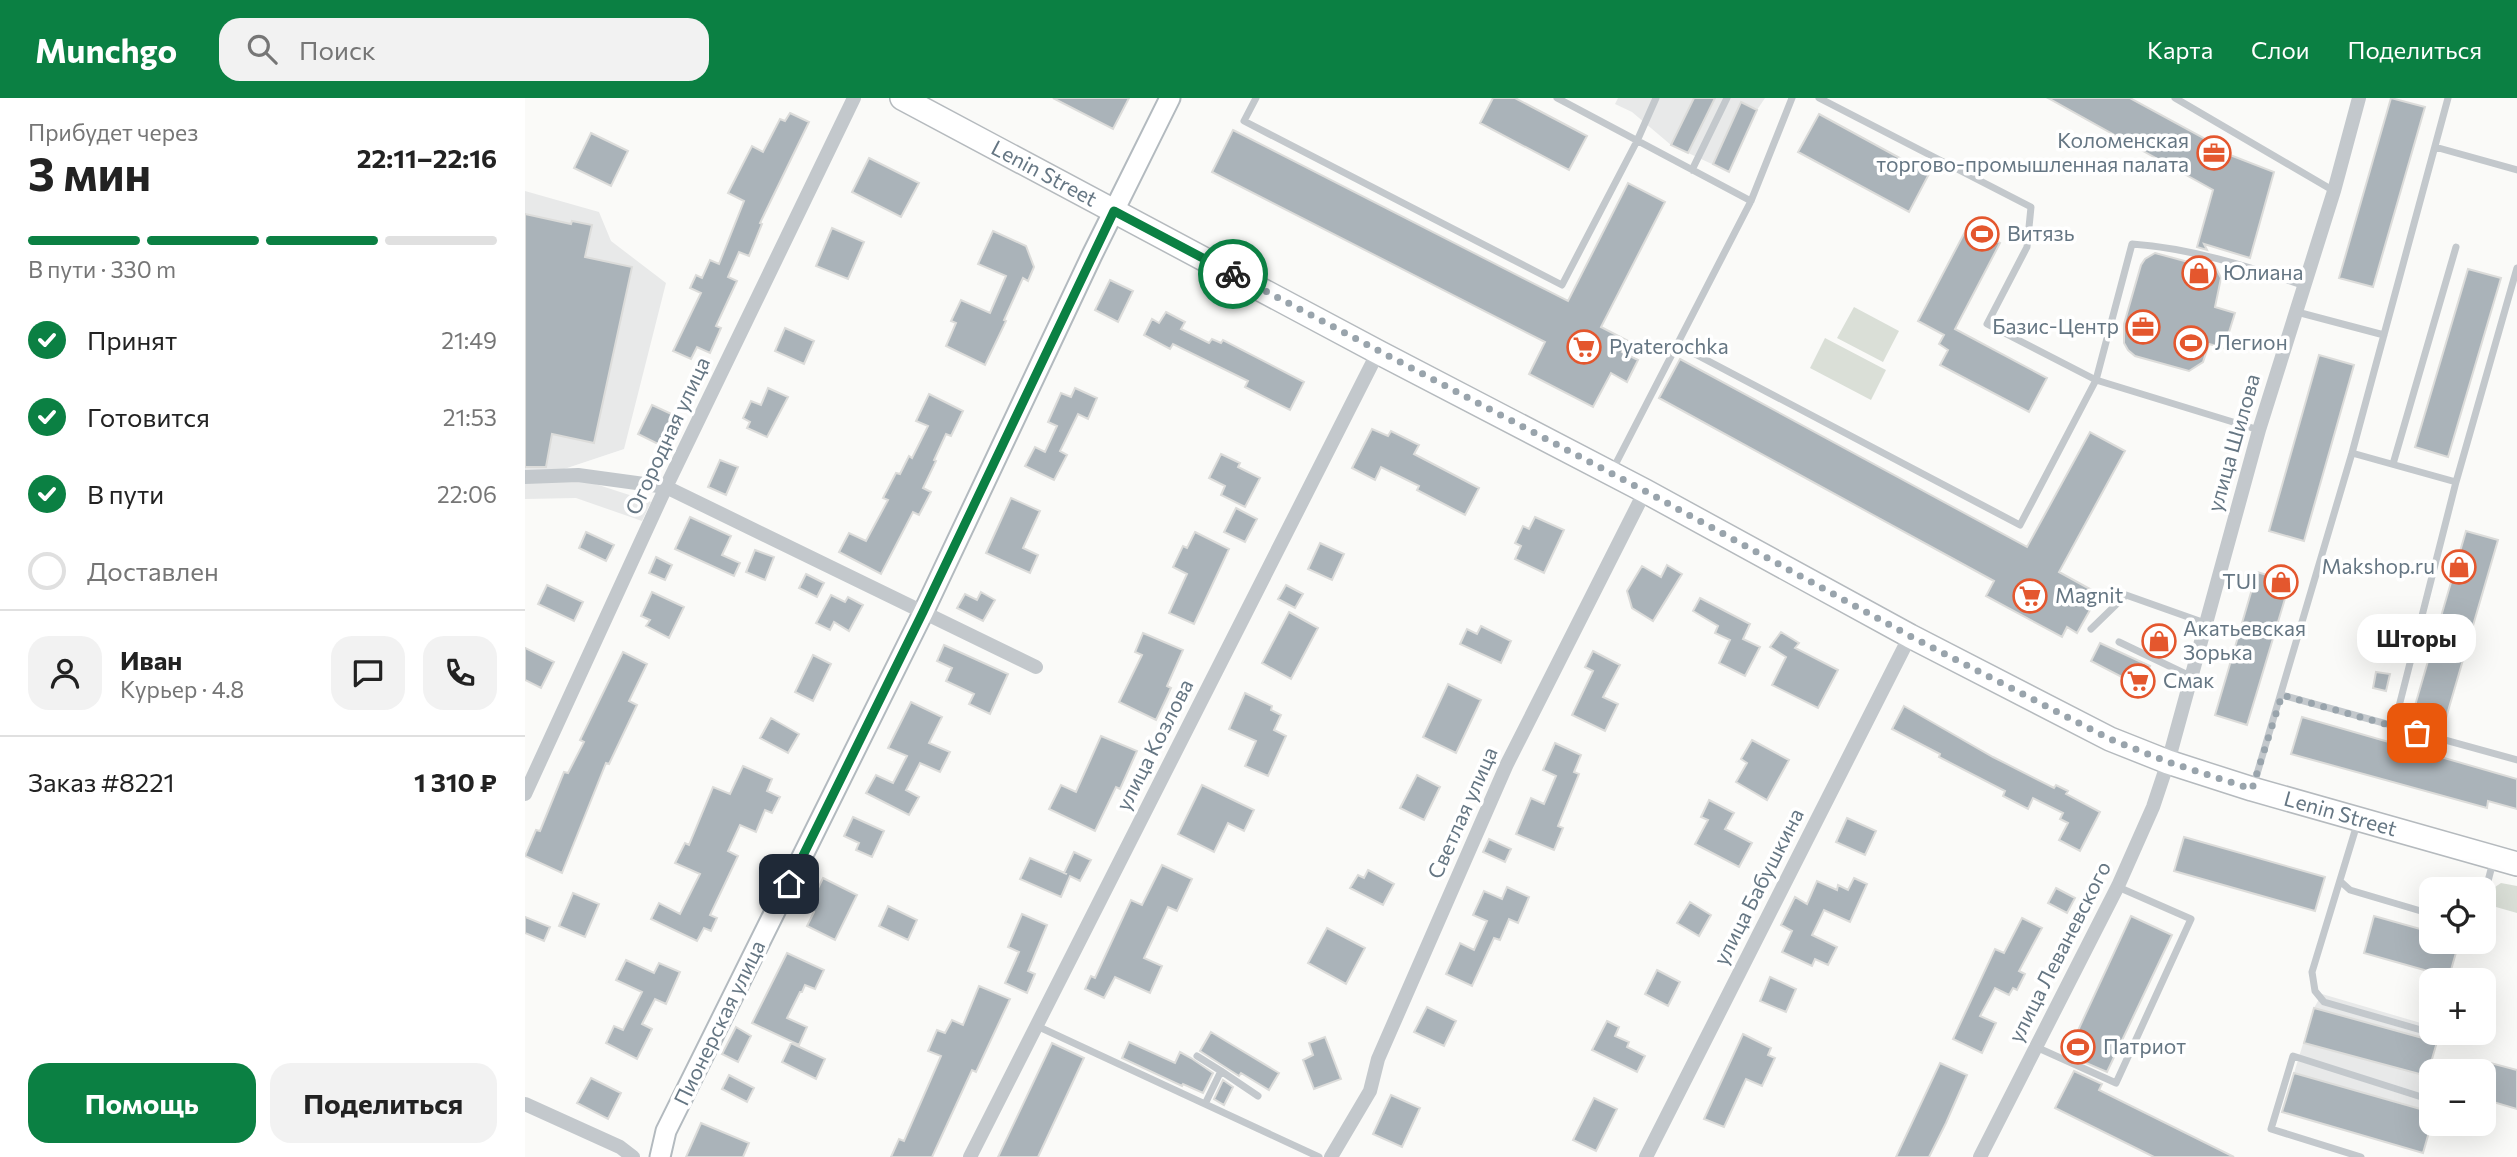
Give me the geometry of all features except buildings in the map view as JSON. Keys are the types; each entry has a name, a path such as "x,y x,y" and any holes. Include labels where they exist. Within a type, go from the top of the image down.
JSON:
{"main road":[{"name":"Lenin Street","path":"902,98 1645,491 1910,636 2110,739 2168,762 2252,789 2517,864"}],"street":[{"name":"Огородная улица","path":"525,794 666,487 854,98"},
{"name":"Пионерская улица","path":"660,1157 666,1131 923,612 1170,98"},
{"name":"улица Шилова","path":"2168,762 2259,430 2302,285 2334,191 2359,98"},
{"name":"улица Козлова","path":"970,1157 1378,352"},
{"path":"525,477 578,475 666,487 1036,667"},
{"name":"Светлая улица","path":"1331,1157 1370,1091 1378,1059 1507,764 1645,491"},
{"name":"улица Бабушкина","path":"1646,1157 1910,636"},
{"name":"улица Леваневского","path":"1980,1157 2117,886 2153,807 2168,762"},
{"path":"525,1104 620,1147 633,1157"}],"lane":[{"path":"1256,98 1244,121 1562,285 1637,141 1656,98"},
{"path":"1557,98 1751,201"},
{"path":"1692,170 1727,98"},
{"path":"1610,473 1751,201 1792,98"},
{"path":"1819,98 2031,207 2027,247 1987,324 2096,380 2259,430"},
{"path":"2175,98 2334,191"},
{"path":"2252,789 2352,453 2448,98"},
{"path":"2435,147 2517,170"},
{"path":"1678,345 2020,525 2096,380 2131,244 2159,246 2267,272 2302,285"},
{"path":"2393,464 2456,247"},
{"path":"2394,726 2456,482 2517,268"},
{"path":"2295,311 2384,335"},
{"path":"2352,453 2456,482"},
{"path":"2091,629 2126,595 2204,623"},
{"path":"2119,642 2190,676"},
{"path":"2282,695 2517,760"},
{"path":"2359,819 2312,972 2315,992 2324,1002 2419,1029"},
{"path":"2489,877 2494,858"},
{"path":"2340,881 2350,891 2419,911"},
{"path":"2036,1047 2116,1083 2191,919 2117,886"},
{"path":"1036,1025 1319,1157"},
{"path":"1196,1056 1258,1096"},
{"path":"2361,1157 2335,1153 2271,1129 2293,1056 2419,1096"},
{"path":"1205,1104 1221,1071"}],"shaded area":[{"path":"1618,98 1765,98 1729,172 1671,145 1632,112 1615,104"},
{"path":"525,191 599,212 611,241 666,283 624,449 552,473 525,472"},
{"path":"1854,307 1899,331 1883,362 1837,338"},
{"path":"1825,338 1886,370 1871,400 1810,368"},
{"path":"580,479 651,502 642,521 576,498 525,499 525,482"},
{"path":"2501,883 2517,886 2517,913 2496,907 2496,886"},
{"path":"2322,994 2419,1022 2419,1045 2436,1045 2432,1059 2419,1059 2419,1136 2428,1136 2423,1153 2282,1112 2314,1008"}],"way so far":[{"path":"1233,274 1645,491 1910,636 2110,739 2168,762 2252,789 2282,695 2417,733"}],"place":[{"name":"Коломенская торгово-промышленная палата","path":"2214,153"},
{"name":"Витязь","path":"1982,234"},
{"name":"Юлиана","path":"2199,273"},
{"name":"Базис-Центр","path":"2143,327"},
{"name":"Легион","path":"2191,343"},
{"name":"Pyaterochka","path":"1584,347"},
{"name":"Makshop.ru","path":"2459,567"},
{"name":"TUI","path":"2281,582"},
{"name":"Magnit","path":"2030,596"},
{"name":"Акатьевская Зорька","path":"2159,641"},
{"name":"Смак","path":"2138,681"},
{"name":"Шторы","path":"2417,733"},
{"name":"Патриот","path":"2078,1047"}],"route":[{"path":"789,884 923,612 1114,211 1233,274"}]}
